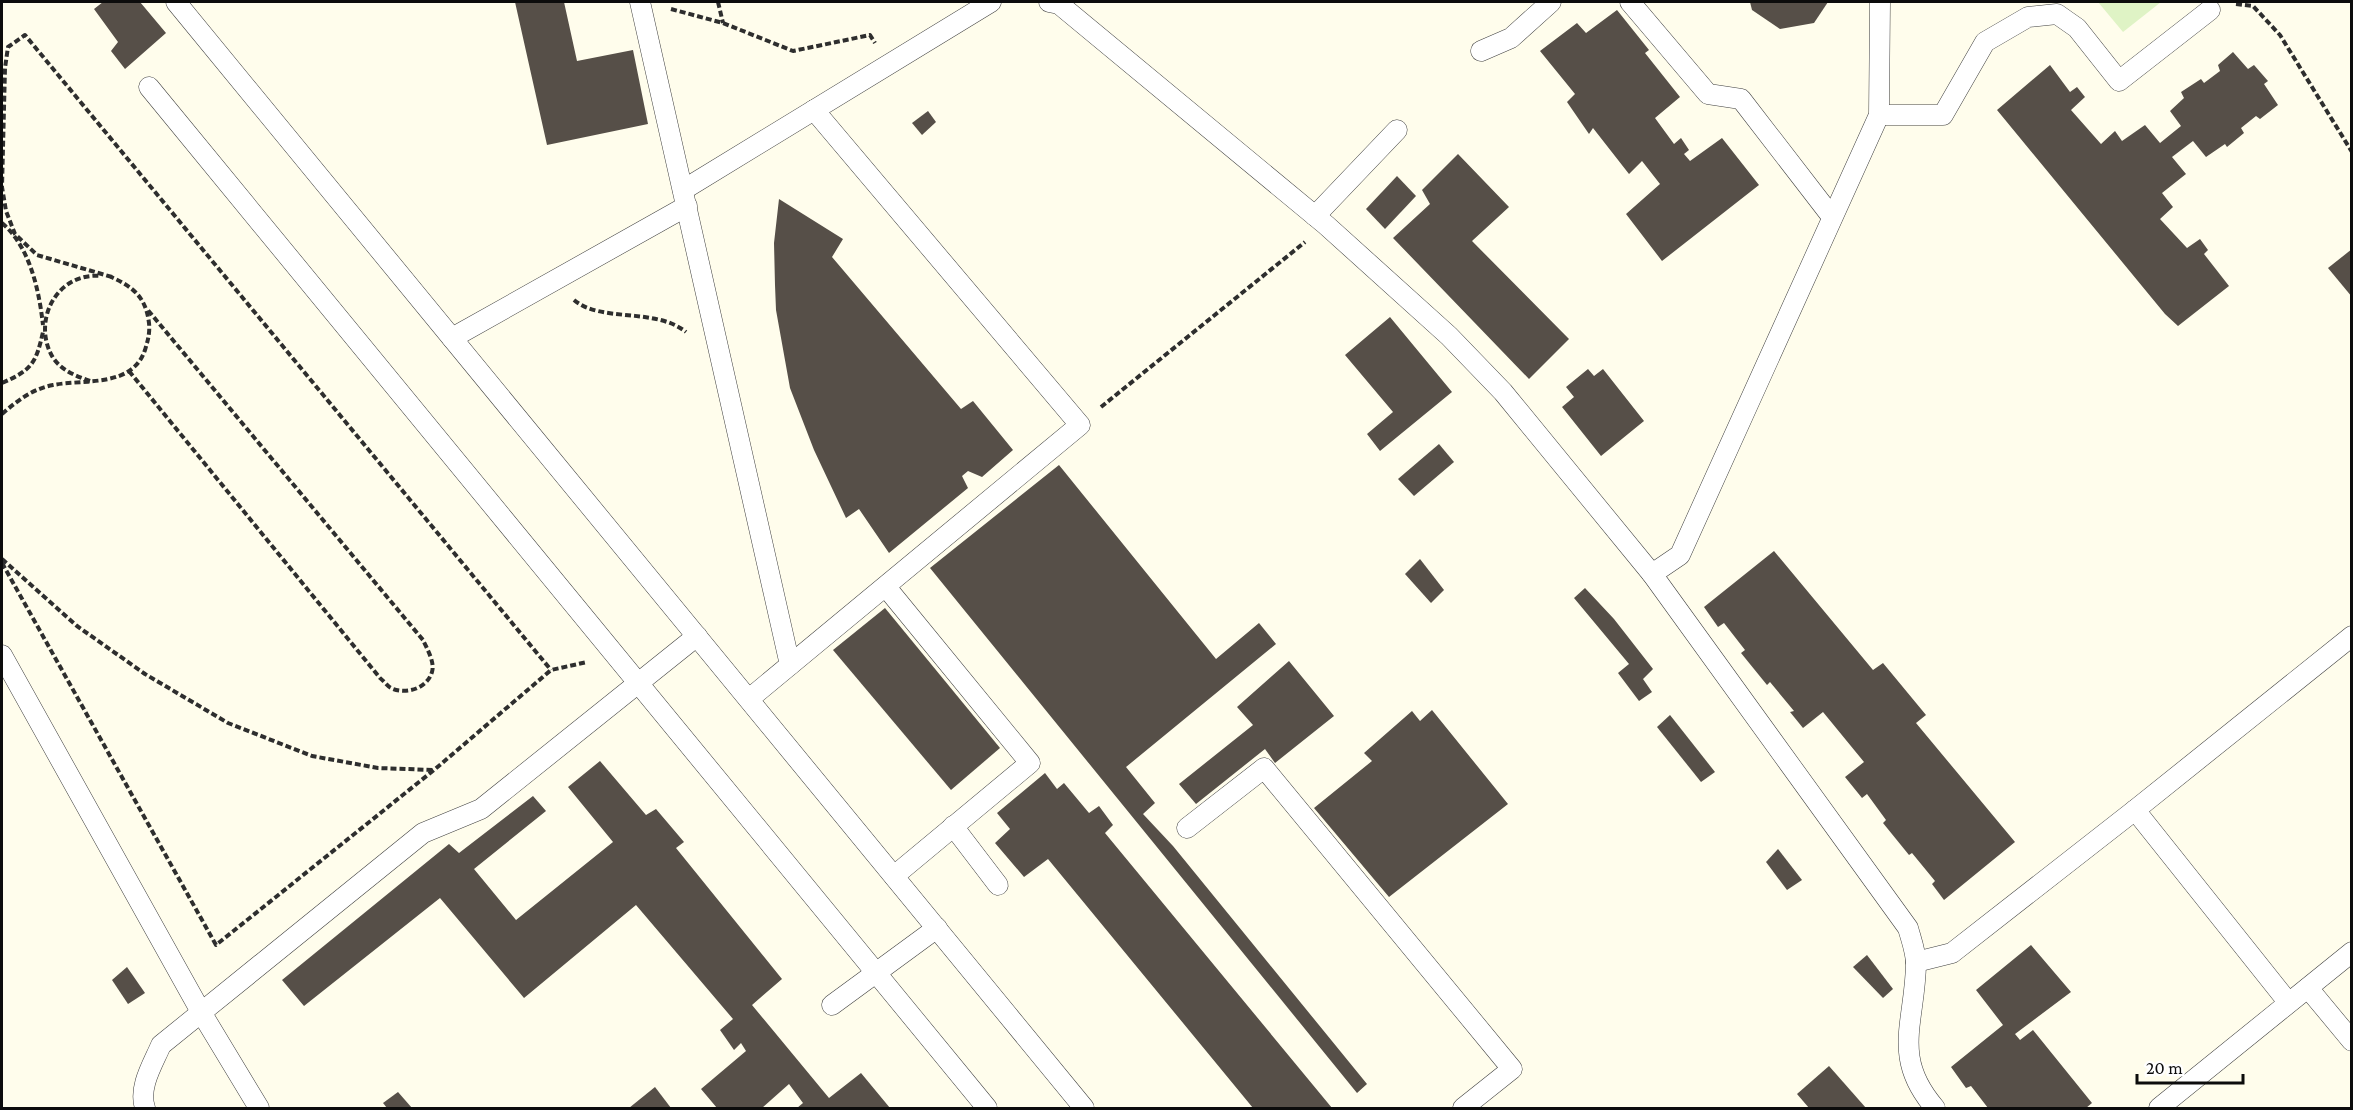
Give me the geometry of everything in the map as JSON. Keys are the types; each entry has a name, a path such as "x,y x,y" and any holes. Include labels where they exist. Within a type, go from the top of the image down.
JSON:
{"lane":[{"path":"176,2 1084,1108"},
{"path":"640,2 790,665"},
{"path":"452,338 553,281 685,198 813,110 991,2"},
{"path":"1049,2 1059,4 1321,221 1449,336 1503,392 1652,574 1908,928 1916,962 1908,1041 1910,1067 1924,1095 1935,1108"},
{"path":"1481,51 1511,38 1551,2"},
{"path":"1630,2 1708,94 1741,99 1832,217"},
{"path":"1652,574 1680,555 1879,116 1880,2"},
{"path":"1879,116 1942,115 1985,42 2028,17 2057,15 2077,28 2119,81 2210,10"},
{"path":"149,87 987,1108"},
{"path":"749,699 1080,425 813,110"},
{"path":"1321,221 1397,130"},
{"path":"886,587 1030,763 894,876"},
{"path":"145,1108 143,1102 146,1078 161,1046 423,833 481,809 697,636"},
{"path":"1916,962 1952,953 2352,636"},
{"path":"2,655 201,1012 259,1108"},
{"path":"1187,828 1264,768 1512,1069 1463,1108"},
{"path":"2135,810 2288,1002"},
{"path":"953,826 998,885"},
{"path":"832,1005 937,928"},
{"path":"2158,1108 2352,952"},
{"path":"2308,988 2352,1041"}],"path":[{"path":"718,2 723,23"},
{"path":"2210,10 2234,3 2253,6 2280,35 2352,152"},
{"path":"665,8 723,23 793,51 870,35 888,63"},
{"path":"90,381 71,375 53,358 44,332 40,294 6,210 2,188 3,67 8,47 25,35 550,670"},
{"path":"1080,425 1321,221"},
{"path":"2,223 38,255 112,277 136,291 147,309 423,640 430,657 432,672 423,685 408,692 391,688 380,678 129,371"},
{"path":"2,382 20,375 38,358 46,312 57,293 72,281 92,275 112,277"},
{"path":"553,281 580,304 609,313 656,318 683,329 723,365"},
{"path":"2,414 23,396 51,385 110,380 129,371 143,356 150,333 147,309"},
{"path":"2,561 216,945 434,770 550,670 593,660"},
{"path":"2,561 77,626 145,674 228,723 312,756 378,768 434,770"}],"green space":[{"path":"2098,2 2161,2 2123,32"}],"building":[{"path":"103,2 140,2 166,33 125,69 111,51 118,42 94,9"},
{"path":"515,2 564,2 577,61 633,50 648,124 547,145"},
{"path":"1750,2 1828,2 1814,23 1780,29 1752,10"},
{"path":"1617,10 1649,50 1645,53 1680,97 1655,118 1674,144 1681,138 1689,150 1684,154 1690,161 1722,138 1759,185 1662,261 1626,214 1660,184 1642,161 1629,174 1593,128 1589,134 1567,102 1575,94 1540,51 1577,23 1586,33"},
{"path":"2233,52 2248,69 2254,65 2268,81 2264,84 2278,105 2260,119 2256,116 2241,128 2244,133 2227,147 2225,144 2206,157 2193,141 2172,157 2186,174 2162,193 2173,207 2160,219 2187,248 2200,239 2208,250 2204,254 2229,286 2178,326 2165,314 1997,110 2050,65 2070,92 2077,87 2085,97 2071,110 2101,144 2115,131 2122,141 2145,125 2160,143 2181,126 2170,111 2184,98 2181,92 2201,79 2204,83 2220,71 2218,65"},
{"path":"928,111 936,122 922,135 912,123"},
{"path":"1458,154 1509,207 1472,241 1569,339 1529,379 1393,238 1430,204 1422,190"},
{"path":"1397,176 1416,196 1385,229 1366,209"},
{"path":"779,199 843,239 832,257 961,409 973,401 1013,450 982,477 968,471 962,476 968,488 889,553 859,509 846,518 814,450 790,388 776,310 774,243"},
{"path":"2352,249 2352,297 2328,268"},
{"path":"1390,317 1452,392 1380,451 1367,434 1393,412 1345,355"},
{"path":"1588,369 1594,376 1603,369 1644,421 1601,456 1562,407 1574,397 1566,387"},
{"path":"1439,444 1454,462 1414,496 1398,479"},
{"path":"1059,465 1216,659 1259,623 1276,644 1126,767 1155,803 1143,814 1173,846 1367,1084 1357,1093 930,568"},
{"path":"1774,551 1873,670 1883,663 1926,715 1916,723 2015,842 1944,900 1932,884 1935,881 1912,853 1909,855 1883,823 1886,820 1867,794 1862,798 1845,777 1864,762 1823,712 1803,728 1790,712 1794,711 1770,682 1767,685 1741,653 1745,650 1724,623 1718,627 1704,607"},
{"path":"1420,559 1444,590 1431,603 1405,574"},
{"path":"1585,588 1614,619 1653,669 1643,679 1652,692 1639,701 1618,673 1629,664 1574,598"},
{"path":"885,608 1000,748 951,790 833,650"},
{"path":"1289,661 1334,716 1275,763 1265,749 1196,804 1179,784 1253,725 1237,707"},
{"path":"1432,710 1508,804 1389,897 1314,808 1372,761 1364,753 1412,711 1420,721"},
{"path":"1670,715 1715,772 1701,782 1657,727"},
{"path":"600,761 646,815 656,809 684,842 676,848 782,979 752,1005 829,1098 861,1073 890,1108 797,1108 803,1103 789,1084 762,1108 717,1108 701,1089 746,1051 741,1043 734,1050 720,1030 733,1019 636,905 524,998 440,898 304,1006 282,980 449,844 459,853 533,796 546,811 474,869 516,920 613,842 568,787"},
{"path":"1045,773 1057,789 1064,783 1089,813 1099,806 1113,825 1105,833 1332,1108 1253,1108 1048,859 1024,877 995,843 1010,829 997,813"},
{"path":"1778,849 1802,880 1787,890 1766,862"},
{"path":"2031,945 2071,992 2015,1034 2020,1040 2033,1030 2092,1103 2086,1108 1988,1108 1971,1086 1966,1088 1951,1067 2003,1025 1976,990"},
{"path":"1867,955 1893,989 1883,998 1853,967"},
{"path":"127,967 145,993 128,1004 112,980"},
{"path":"1829,1066 1866,1108 1809,1108 1797,1094"},
{"path":"655,1087 671,1108 629,1108"},
{"path":"398,1092 412,1108 387,1108 383,1103"}]}
